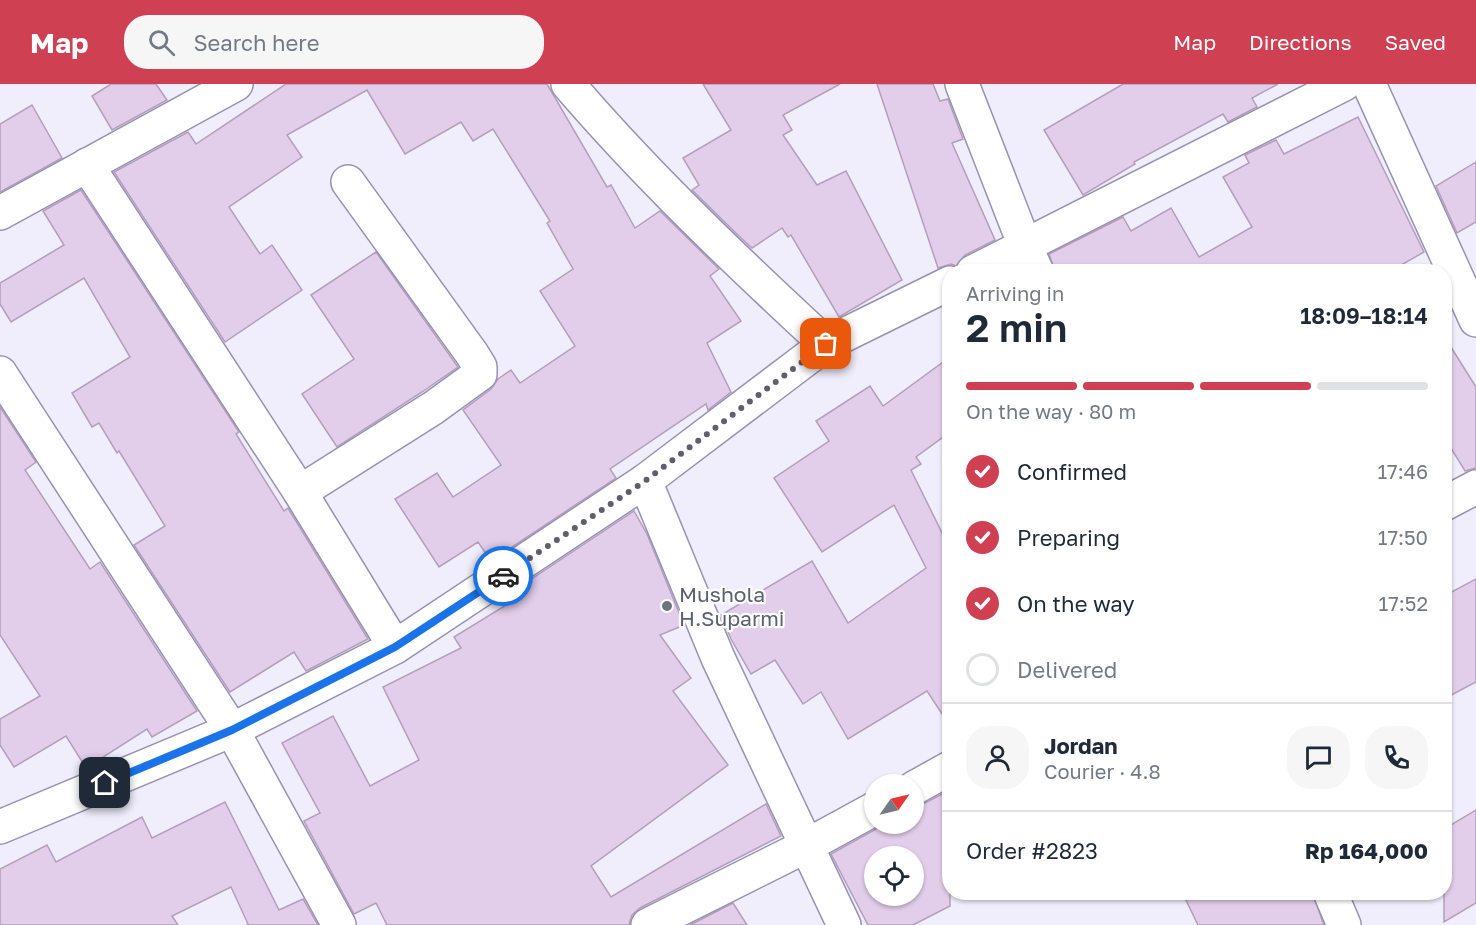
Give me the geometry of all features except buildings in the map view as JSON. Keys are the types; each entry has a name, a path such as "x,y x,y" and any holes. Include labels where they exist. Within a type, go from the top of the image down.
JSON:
{"street":[{"path":"0,213 236,84"},
{"path":"568,84 603,124 717,241 826,344"},
{"path":"962,84 1031,259"},
{"path":"1009,264 1031,259 1344,84"},
{"path":"1369,84 1451,264"},
{"path":"87,165 300,492 395,647"},
{"path":"300,492 433,408 480,374 480,367 472,354 348,182"},
{"path":"1452,267 1476,320"},
{"path":"0,827 232,730 395,647 645,481 826,344 942,287"},
{"path":"0,373 232,730 339,925"},
{"path":"645,481 717,658 808,845 844,925"},
{"path":"1452,500 1476,487"},
{"path":"924,782 942,772"},
{"path":"648,925 864,814"},
{"path":"1333,900 1344,925"}],"way so far":[{"path":"503,576 645,481 826,344"}],"place":[{"name":"Mushola H.Suparmi","path":"667,606"}],"route":[{"path":"105,783 232,730 395,647 503,576"}]}
